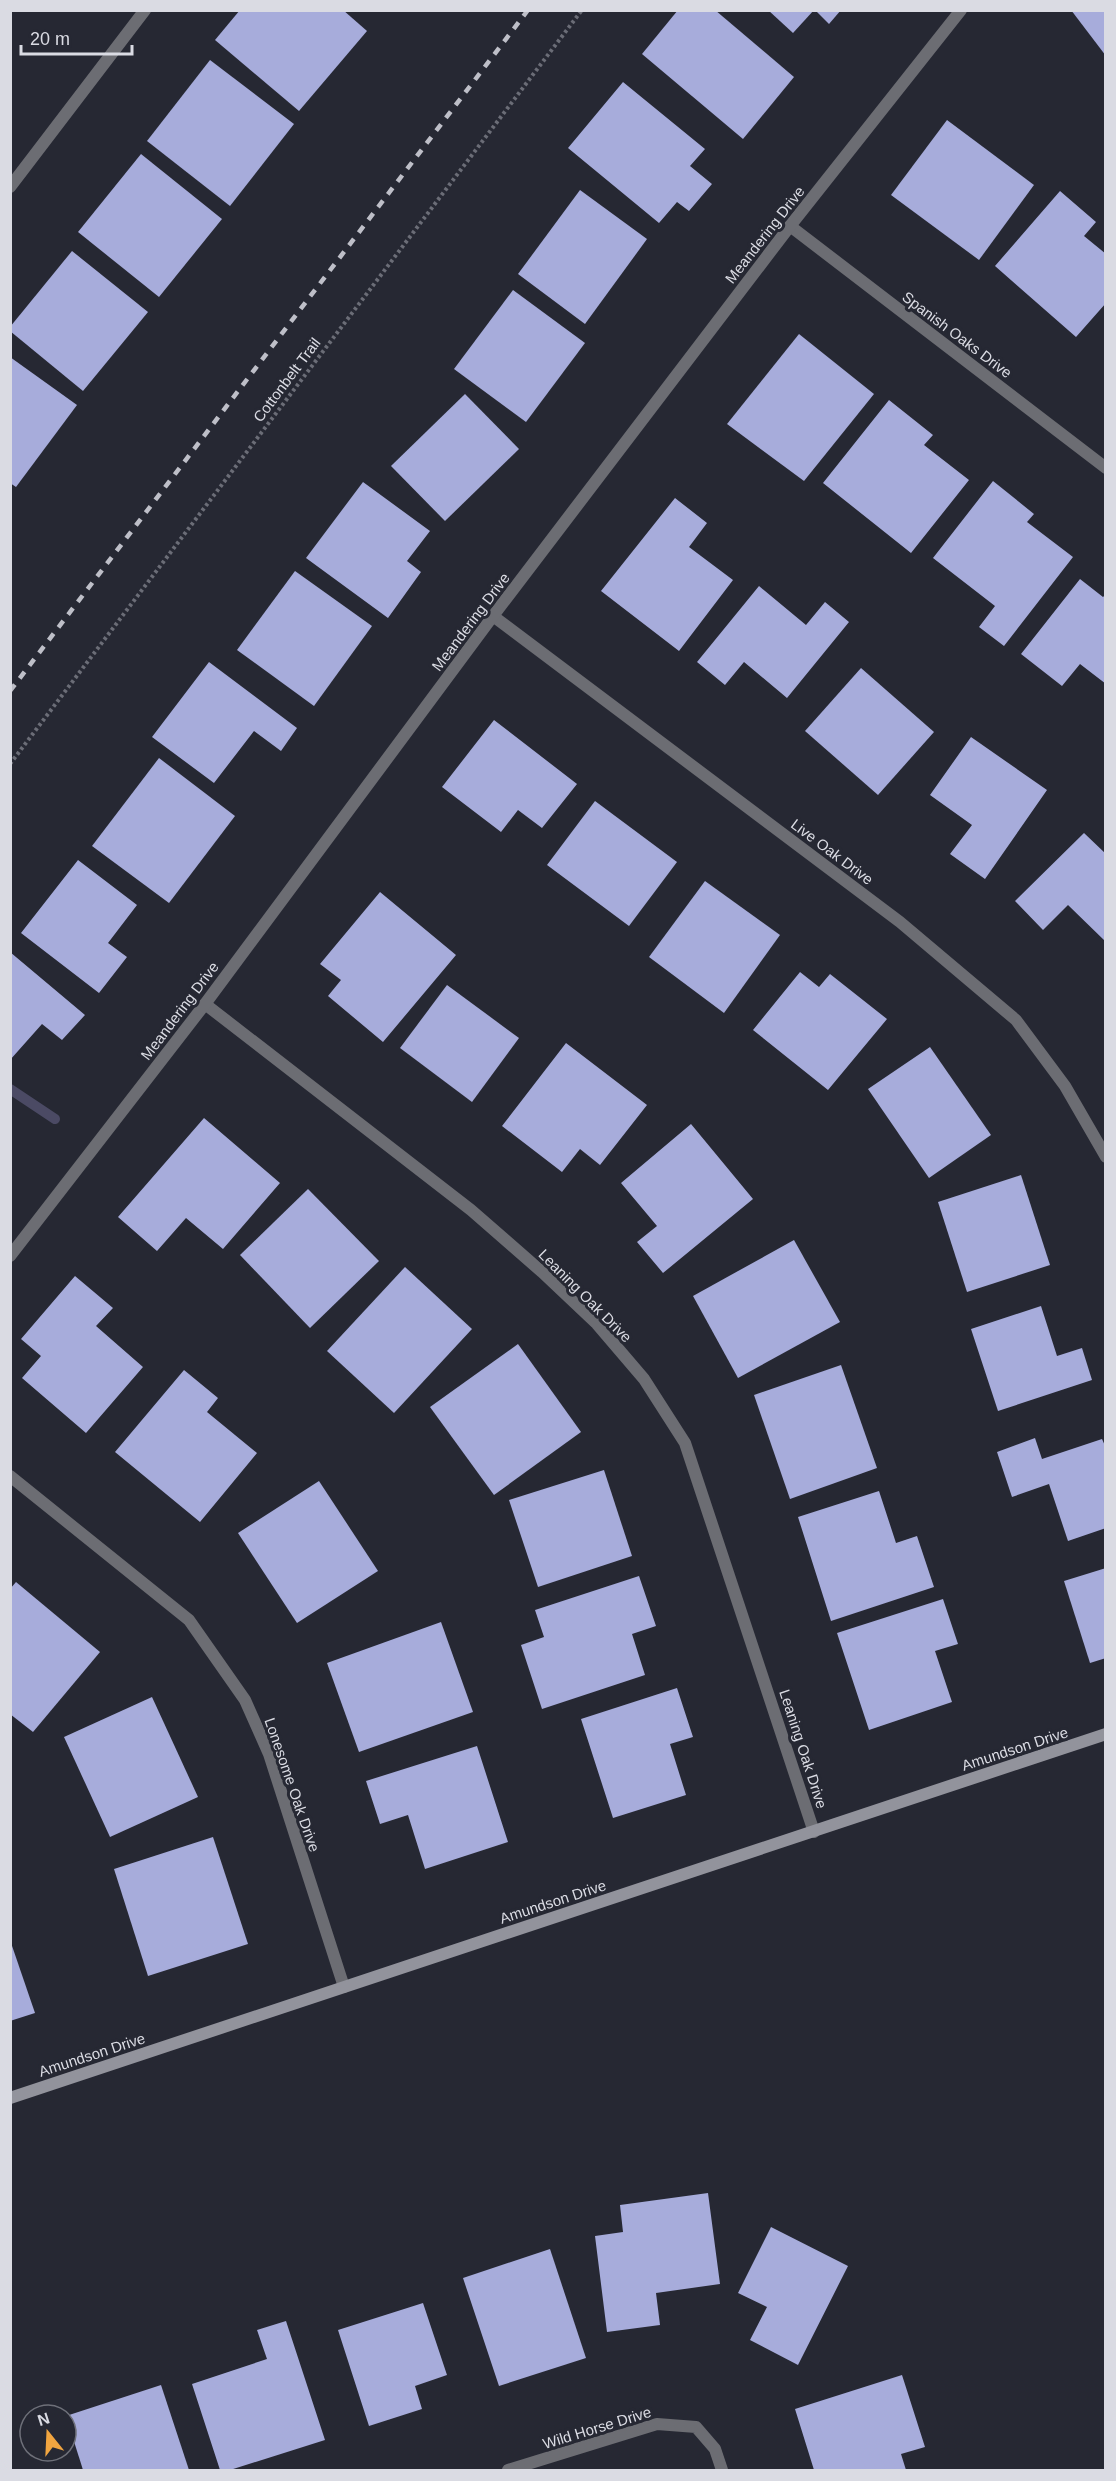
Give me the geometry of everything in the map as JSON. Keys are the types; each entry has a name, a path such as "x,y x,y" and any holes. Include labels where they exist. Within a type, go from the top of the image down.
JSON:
{"street":[{"path":"10,187 145,10"},
{"name":"Meandering Drive","path":"10,1256 205,1004 493,616 790,226 962,10"},
{"name":"Spanish Oaks Drive","path":"790,226 1106,468"},
{"name":"Live Oak Drive","path":"493,616 900,922 1016,1020 1065,1086 1106,1157"},
{"name":"Leaning Oak Drive","path":"205,1004 471,1210 597,1324 644,1378 685,1443 814,1832"},
{"name":"Lonesome Oak Drive","path":"10,1476 189,1620 245,1700 269,1754 344,1987"},
{"name":"Amundson Drive","path":"10,2098 1106,1734"},
{"name":"Wild Horse Drive","path":"508,2470 657,2424 696,2427 715,2450 722,2470"}],"path":[{"name":"Cottonbelt Trail","path":"10,764 582,10"}],"building":[{"path":"240,10 343,10 367,31 299,111 215,40"},
{"path":"678,10 715,10 794,77 743,139 642,54"},
{"path":"768,10 814,10 793,33"},
{"path":"815,10 841,10 829,24"},
{"path":"1071,10 1106,10 1106,56"},
{"path":"210,60 294,124 230,206 147,141"},
{"path":"623,82 705,149 690,166 712,184 689,211 677,202 659,223 568,148"},
{"path":"947,120 1034,185 979,260 891,195"},
{"path":"141,154 222,219 159,297 78,232"},
{"path":"580,190 647,239 585,324 518,274"},
{"path":"1060,191 1096,222 1084,236 1106,254 1106,303 1076,337 995,266"},
{"path":"72,251 148,312 83,391 10,331 10,327"},
{"path":"513,290 585,343 526,422 454,369"},
{"path":"799,334 874,394 804,481 727,424"},
{"path":"10,357 77,405 16,487 10,483"},
{"path":"465,394 519,449 445,521 391,466"},
{"path":"889,400 933,435 924,445 969,480 911,553 823,483"},
{"path":"993,481 1034,514 1027,522 1073,557 1004,646 979,627 995,606 933,558"},
{"path":"363,482 430,531 407,561 421,572 388,618 306,558"},
{"path":"675,498 707,523 689,547 733,580 679,651 601,591"},
{"path":"295,571 372,626 314,706 237,650"},
{"path":"1080,579 1103,597 1106,594 1106,684 1080,664 1062,686 1021,654"},
{"path":"759,586 806,625 825,602 849,622 787,698 744,662 725,685 697,662"},
{"path":"209,662 297,728 281,751 254,731 214,783 152,737"},
{"path":"861,668 934,732 878,795 805,731"},
{"path":"494,720 577,784 542,828 518,810 501,832 442,787"},
{"path":"971,737 1047,790 985,879 950,854 972,825 930,795"},
{"path":"159,758 235,816 169,903 92,846"},
{"path":"595,801 677,862 629,926 547,865"},
{"path":"1084,833 1106,854 1106,942 1068,905 1043,930 1015,901"},
{"path":"78,860 137,905 108,943 127,957 99,993 21,933"},
{"path":"705,881 780,935 724,1013 649,957"},
{"path":"380,892 456,955 383,1042 328,996 341,980 320,964"},
{"path":"10,952 85,1015 62,1040 42,1024 10,1060"},
{"path":"800,972 819,987 830,974 887,1019 828,1090 753,1030"},
{"path":"447,985 519,1038 472,1102 400,1048"},
{"path":"566,1043 647,1105 600,1165 580,1149 562,1172 502,1126"},
{"path":"930,1047 991,1135 929,1178 868,1089"},
{"path":"204,1118 280,1183 223,1249 186,1218 157,1251 118,1217"},
{"path":"691,1124 753,1199 663,1273 637,1242 657,1226 621,1183"},
{"path":"1021,1175 1050,1265 967,1292 938,1202"},
{"path":"308,1189 379,1261 310,1328 240,1255"},
{"path":"794,1240 840,1322 738,1378 693,1296"},
{"path":"405,1267 472,1329 394,1413 327,1351"},
{"path":"75,1276 113,1308 96,1326 143,1367 86,1433 22,1378 41,1356 21,1339"},
{"path":"1041,1306 1057,1356 1082,1348 1092,1380 998,1411 971,1329"},
{"path":"518,1344 581,1432 494,1495 430,1407"},
{"path":"841,1365 877,1468 790,1499 754,1395"},
{"path":"184,1370 218,1398 207,1412 257,1453 200,1522 115,1452"},
{"path":"1035,1438 1042,1459 1102,1439 1106,1448 1106,1528 1068,1541 1049,1484 1012,1497 997,1452"},
{"path":"604,1470 632,1556 538,1587 509,1500"},
{"path":"319,1481 378,1571 297,1623 238,1533"},
{"path":"879,1491 896,1543 917,1536 934,1587 831,1621 798,1517"},
{"path":"1106,1568 1106,1658 1090,1663 1064,1581"},
{"path":"639,1576 656,1626 632,1634 645,1675 542,1709 521,1645 544,1637 535,1610"},
{"path":"16,1582 100,1652 33,1732 10,1714 10,1589"},
{"path":"943,1599 958,1644 935,1651 952,1702 869,1730 837,1633"},
{"path":"441,1622 473,1712 359,1752 327,1663"},
{"path":"677,1688 693,1737 670,1744 686,1795 613,1818 581,1719"},
{"path":"152,1697 198,1797 110,1837 64,1737"},
{"path":"477,1746 508,1842 425,1869 408,1815 380,1824 366,1781"},
{"path":"213,1837 248,1944 148,1976 114,1869"},
{"path":"10,1940 35,2013 10,2021"},
{"path":"708,2193 720,2284 656,2293 660,2325 607,2332 595,2236 623,2232 620,2205"},
{"path":"771,2227 848,2266 798,2365 750,2340 767,2307 738,2293"},
{"path":"550,2249 586,2358 499,2386 463,2278"},
{"path":"423,2303 447,2375 415,2386 422,2409 369,2426 338,2330"},
{"path":"286,2321 325,2440 230,2470 220,2470 192,2384 267,2359 257,2330"},
{"path":"902,2375 925,2447 901,2454 906,2470 814,2470 795,2409"},
{"path":"161,2385 189,2470 83,2470 78,2454 78,2412"}],"waterway":[{"path":"10,1089 55,1119"}],"railway":[{"path":"10,691 528,10"}]}
